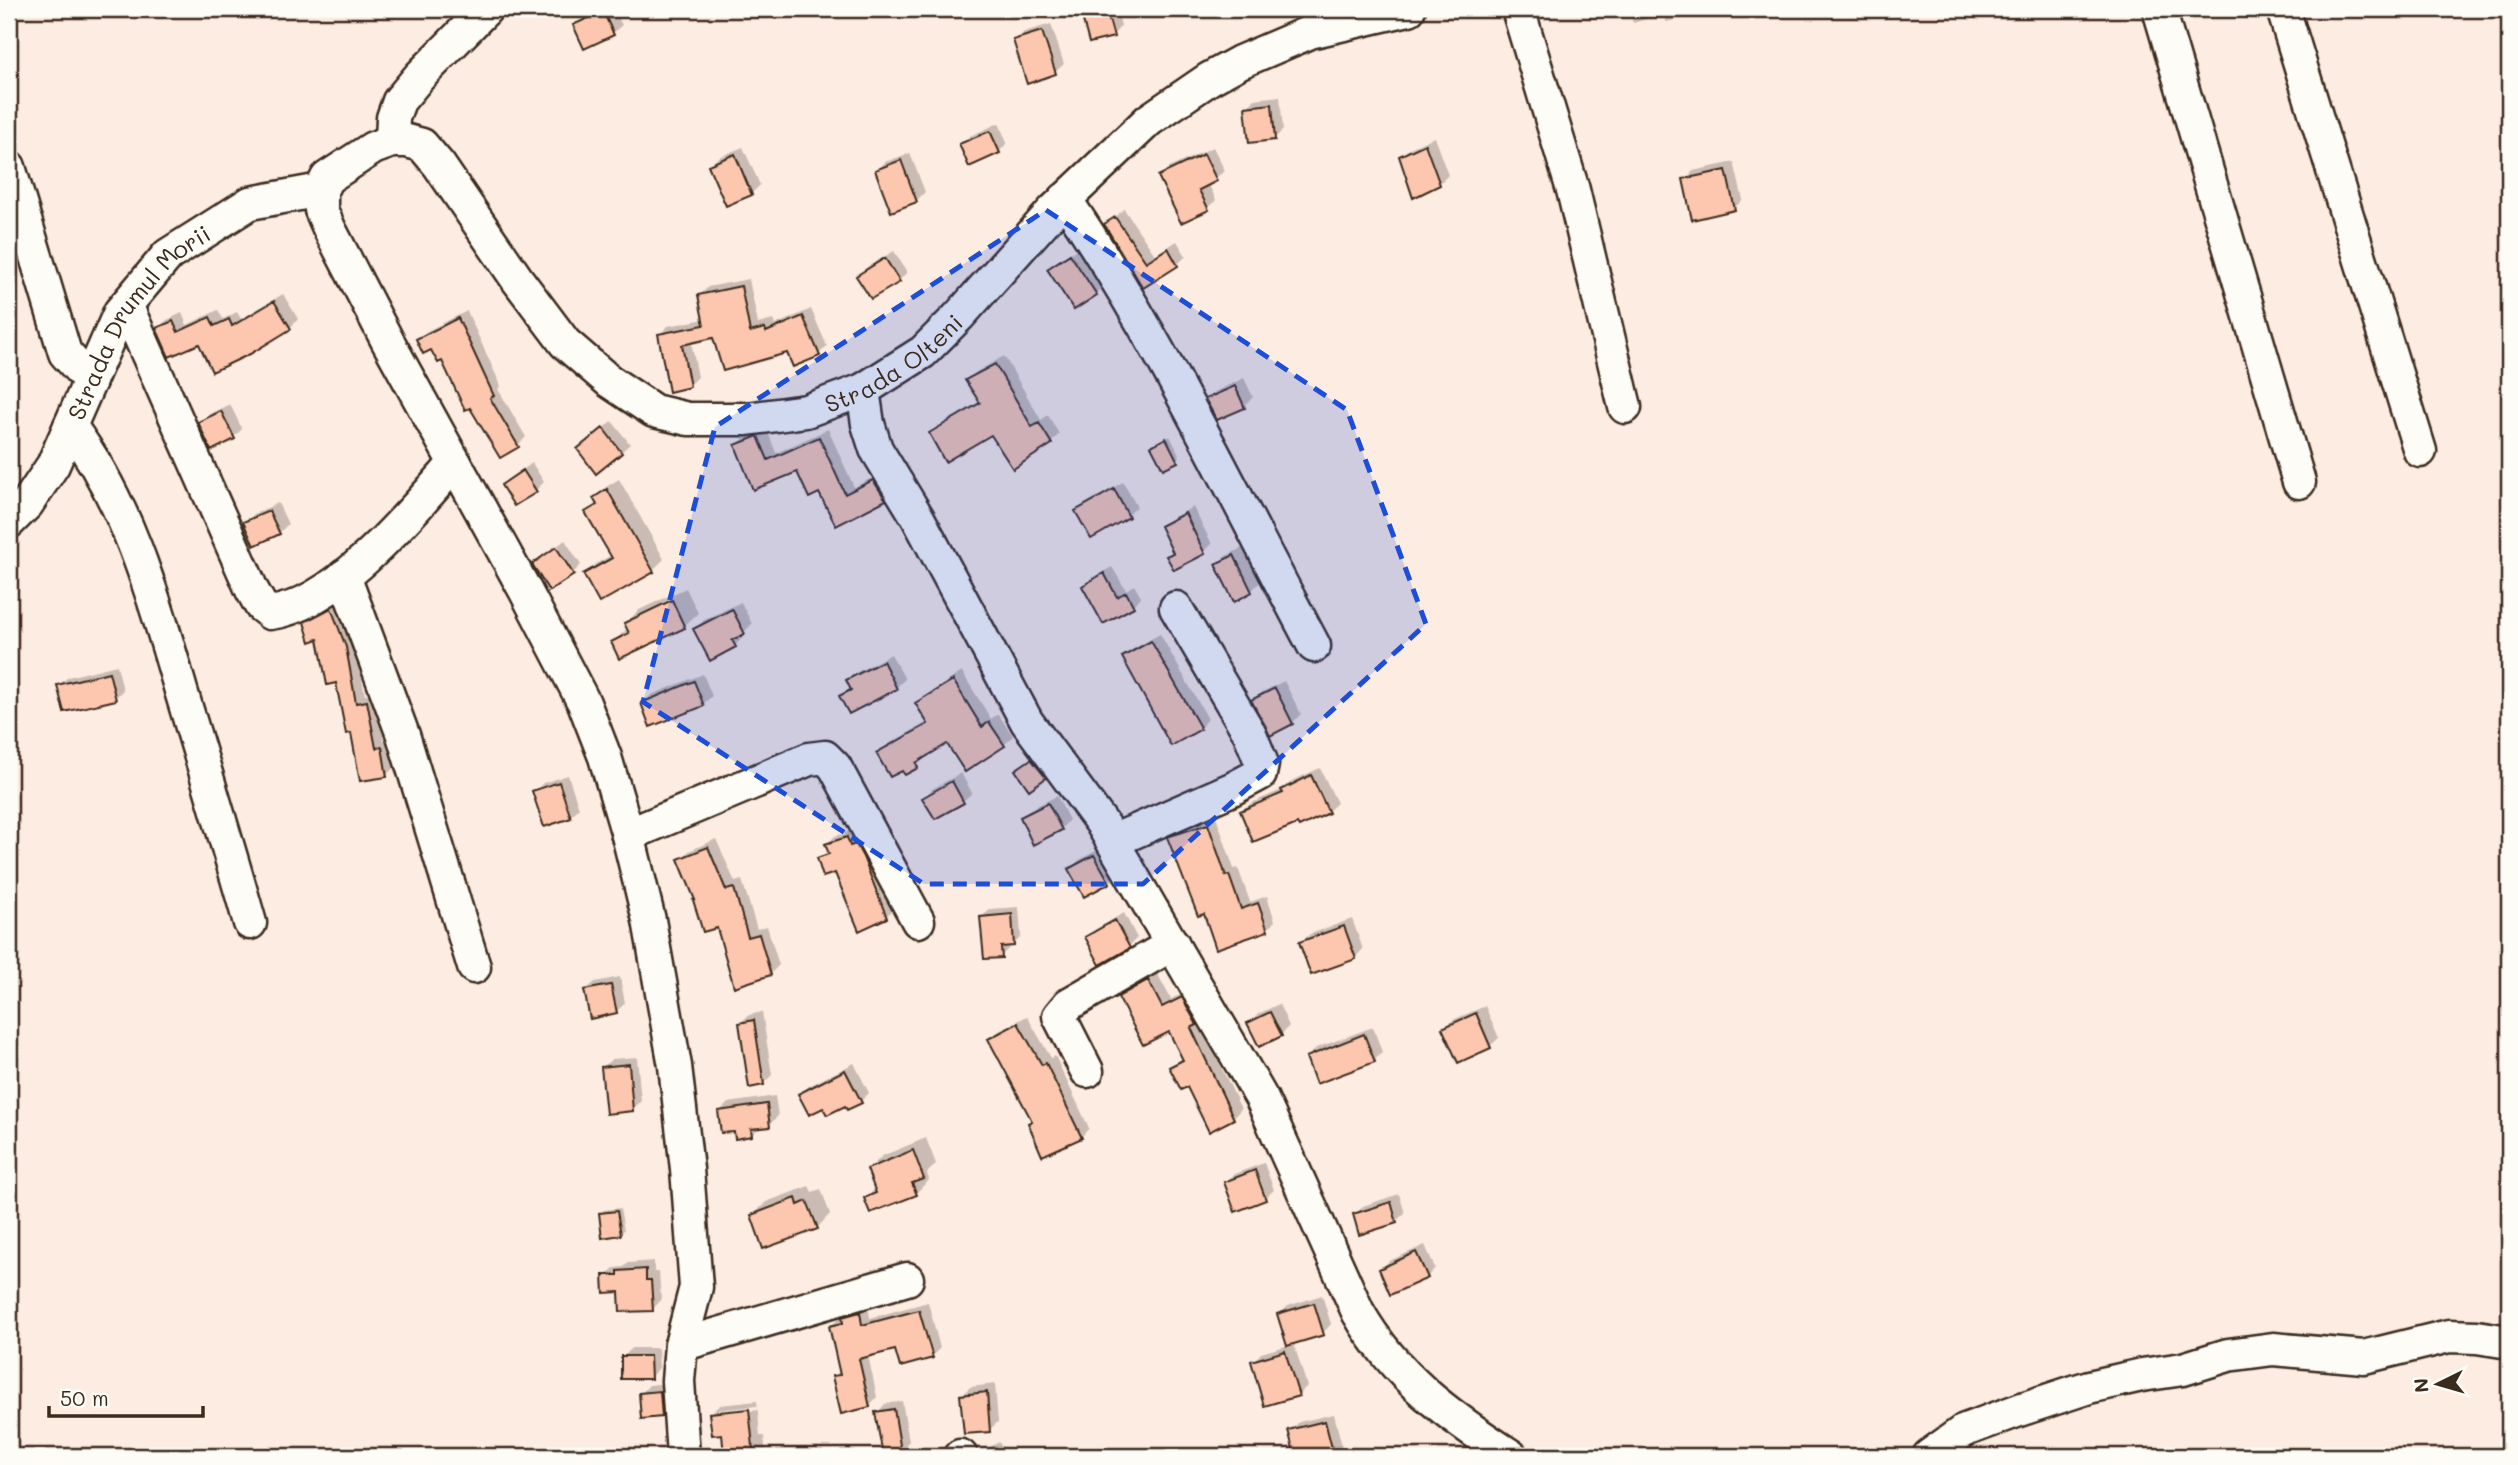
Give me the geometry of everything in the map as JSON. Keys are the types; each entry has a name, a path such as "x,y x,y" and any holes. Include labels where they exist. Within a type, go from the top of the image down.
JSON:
{"street":[{"path":"486,9 399,102 393,118 392,141 373,148 327,177 321,190 321,210 584,703 628,835 649,920 673,1053 687,1169 696,1287 681,1345 678,1381 683,1456"},
{"name":"Strada Olteni","path":"392,141 422,145 565,343 608,381 654,411 688,419 747,419 806,411 863,390 923,352 1065,199 1149,120 1209,79 1308,21 1409,9"},
{"path":"1518,9 1573,190 1625,407"},
{"path":"2160,9 2299,482"},
{"path":"2283,9 2420,451"},
{"path":"9,167 65,353 90,381"},
{"name":"Strada Drumul Morii","path":"9,522 27,504 53,465 120,313 168,255 250,203 321,190"},
{"path":"1065,199 1138,314 1314,646"},
{"path":"125,305 261,606 270,613 281,612 312,599 344,576 403,522 455,463"},
{"path":"863,390 868,424 876,449 918,518 1027,722 1113,841 1262,1099 1358,1312 1375,1341 1402,1373 1449,1414 1511,1456"},
{"path":"70,426 93,457 123,517 157,609 250,923"},
{"path":"344,576 403,735 474,967"},
{"path":"1113,841 1260,774 1260,754 1250,734 1176,608"},
{"path":"628,835 809,759 824,757 835,767 918,921"},
{"path":"1087,1071 1060,1013 1069,1004 1173,944"},
{"path":"681,1345 907,1279"},
{"path":"1929,1456 1965,1430 2089,1387 2183,1369 2228,1355 2273,1349 2364,1357 2449,1336 2509,1342"}],"highlighted area":[{"path":"1046,210 1347,410 1426,624 1143,884 924,884 643,702 715,427"}],"building":[{"path":"1080,9 1106,9 1114,37 1089,43"},
{"path":"603,11 614,35 584,49 573,25"},
{"path":"1042,31 1056,74 1027,84 1013,40"},
{"path":"1272,104 1275,140 1249,143 1245,107"},
{"path":"990,131 1000,153 969,167 959,144"},
{"path":"1425,144 1440,185 1413,198 1399,156"},
{"path":"735,154 752,195 726,206 708,165"},
{"path":"1204,154 1217,181 1199,190 1209,210 1181,223 1158,176"},
{"path":"901,160 917,202 891,212 875,170"},
{"path":"1726,170 1735,210 1692,220 1683,179"},
{"path":"1115,217 1146,262 1168,248 1178,266 1143,288 1104,224"},
{"path":"1070,254 1097,295 1074,310 1047,269"},
{"path":"885,258 900,282 871,299 856,276"},
{"path":"741,286 750,332 765,328 766,332 803,316 820,356 793,367 787,353 723,371 713,338 682,345 690,387 669,392 658,334 704,325 698,295"},
{"path":"274,301 291,329 250,354 212,372 199,344 169,357 156,328 173,321 178,332 210,317 214,326 229,319 232,326"},
{"path":"458,318 494,396 490,398 519,447 500,458 470,408 465,410 442,361 438,363 431,350 423,354 416,339"},
{"path":"995,364 1032,427 1039,423 1052,444 1013,469 991,435 945,462 929,433 980,403 965,380"},
{"path":"1235,386 1245,408 1217,420 1205,399"},
{"path":"221,411 235,439 211,451 198,422"},
{"path":"603,428 622,453 596,474 577,449"},
{"path":"758,436 768,460 819,437 845,494 873,480 886,500 836,526 819,493 809,498 797,472 753,490 735,445"},
{"path":"1166,438 1178,462 1163,469 1151,446"},
{"path":"523,470 537,492 514,506 501,485"},
{"path":"607,489 654,572 599,603 583,574 612,558 585,512 597,505 593,498"},
{"path":"1114,489 1129,517 1091,539 1075,511"},
{"path":"269,511 280,534 254,546 243,522"},
{"path":"1185,513 1205,554 1174,570 1166,556 1173,553 1160,526"},
{"path":"556,547 574,575 549,591 532,564"},
{"path":"1234,555 1252,592 1234,602 1215,564"},
{"path":"1104,573 1117,597 1126,592 1134,607 1103,624 1082,586"},
{"path":"672,600 685,628 619,659 611,642 629,633 624,623"},
{"path":"331,608 346,647 356,703 367,701 376,748 382,747 387,777 360,781 351,733 346,734 336,683 327,685 318,639 310,642 304,622"},
{"path":"732,609 745,634 732,640 736,647 710,661 693,629"},
{"path":"1151,641 1201,729 1171,746 1122,657"},
{"path":"883,661 897,689 849,714 839,696 851,690 846,680"},
{"path":"109,672 116,700 64,712 57,685"},
{"path":"953,680 982,727 989,722 1005,746 965,772 947,744 916,763 918,768 905,775 902,771 890,777 876,753 928,724 915,703"},
{"path":"694,681 704,706 650,727 641,703"},
{"path":"1275,688 1293,724 1270,736 1251,700"},
{"path":"1031,759 1046,778 1029,790 1015,770"},
{"path":"1311,775 1329,813 1299,827 1297,824 1253,842 1240,811 1283,793 1281,790"},
{"path":"952,781 964,803 935,819 922,798"},
{"path":"559,782 571,818 544,827 532,791"},
{"path":"1048,803 1062,830 1033,845 1020,817"},
{"path":"1208,824 1241,909 1258,903 1268,931 1216,949 1204,914 1198,916 1167,837"},
{"path":"847,837 850,846 856,844 863,857 887,918 859,931 835,873 823,877 817,858 829,854 825,844"},
{"path":"708,847 726,890 734,888 748,937 759,934 771,975 734,987 717,928 703,932 695,900 678,859"},
{"path":"1094,855 1110,883 1084,897 1068,869"},
{"path":"1012,914 1014,946 1001,947 1002,958 984,959 980,917"},
{"path":"1115,920 1130,948 1100,965 1085,937"},
{"path":"1344,926 1356,959 1311,975 1299,942"},
{"path":"1148,980 1162,1007 1182,997 1197,1025 1191,1028 1234,1119 1209,1132 1187,1087 1181,1090 1169,1067 1183,1060 1169,1032 1143,1045 1118,997"},
{"path":"611,985 617,1013 590,1019 584,990"},
{"path":"1270,1012 1282,1036 1259,1047 1247,1023"},
{"path":"1476,1013 1491,1048 1458,1063 1442,1028"},
{"path":"754,1020 764,1085 749,1088 739,1023"},
{"path":"1018,1023 1042,1065 1046,1063 1082,1138 1042,1156 1028,1123 1032,1121 988,1039"},
{"path":"1364,1034 1375,1062 1316,1084 1306,1057"},
{"path":"629,1064 633,1111 606,1114 601,1067"},
{"path":"845,1070 862,1103 847,1110 845,1106 827,1115 823,1108 809,1115 798,1094"},
{"path":"767,1104 770,1127 751,1129 752,1136 735,1139 734,1132 721,1133 718,1111"},
{"path":"913,1150 924,1179 912,1183 917,1195 870,1213 864,1198 876,1193 867,1169"},
{"path":"1255,1170 1266,1200 1235,1212 1224,1182"},
{"path":"796,1198 798,1205 807,1201 818,1229 763,1249 751,1215"},
{"path":"1391,1202 1397,1223 1359,1235 1353,1214"},
{"path":"617,1211 621,1235 602,1238 599,1213"},
{"path":"1416,1252 1428,1278 1390,1295 1379,1269"},
{"path":"646,1269 646,1280 651,1280 653,1311 620,1312 619,1292 604,1293 603,1275"},
{"path":"1314,1303 1324,1335 1287,1346 1277,1314"},
{"path":"919,1310 933,1358 900,1367 895,1350 859,1359 870,1407 841,1414 832,1376 840,1375 829,1326 843,1323 842,1317 860,1312 862,1325"},
{"path":"1285,1351 1299,1396 1264,1406 1251,1361"},
{"path":"621,1356 650,1356 651,1379 621,1379"},
{"path":"660,1391 662,1417 641,1419 639,1393"},
{"path":"987,1392 990,1432 964,1434 960,1395"},
{"path":"749,1409 754,1456 724,1456 722,1434 712,1435 709,1413"},
{"path":"894,1409 901,1451 883,1455 875,1412"},
{"path":"1325,1421 1334,1456 1295,1456 1288,1430"}]}
